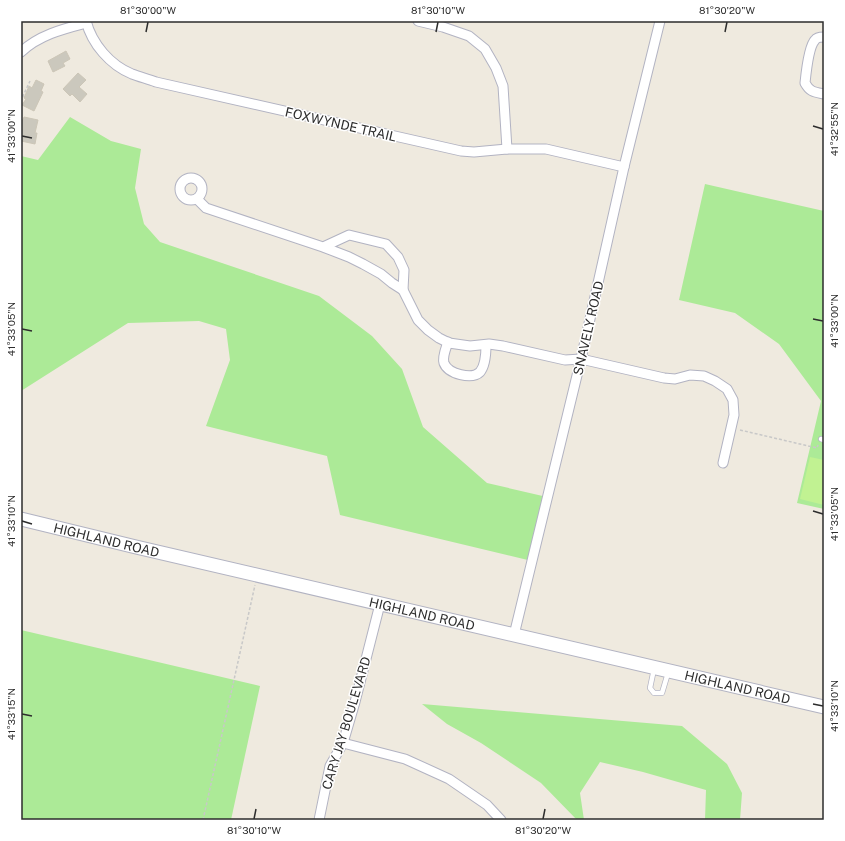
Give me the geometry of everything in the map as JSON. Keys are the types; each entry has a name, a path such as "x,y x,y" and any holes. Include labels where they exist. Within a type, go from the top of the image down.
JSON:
{"street":[{"path":"418,21 443,27 469,36 485,49 496,68 503,86 507,149"},
{"name":"SNAVELY ROAD","path":"514,635 581,359 624,167 660,21"},
{"path":"21,52 31,43 45,35 86,22"},
{"name":"FOXWYNDE TRAIL","path":"86,22 93,39 112,62 131,74 156,82 461,151 474,152 507,149 546,149 624,167"},
{"path":"824,36 815,39 811,48 805,83 808,89 816,93 824,94"},
{"path":"197,199 206,208 323,247 363,264 381,274 403,290"},
{"path":"323,247 350,235 386,244 398,257 404,270 403,290 418,320 428,330 439,338 448,342 470,346 503,346 565,360 581,359 664,378 675,379 690,375 704,376 715,381 727,389 733,400 734,415 732,428 723,463"},
{"path":"448,342 444,363 451,371 468,376 479,373 482,368 486,353 486,345"},
{"name":"HIGHLAND ROAD","path":"21,519 824,707"},
{"name":"CARY JAY BOULEVARD","path":"319,820 330,766 343,743 380,604"},
{"path":"343,743 405,759 449,779 487,805 501,820"}],"lane":[{"path":"654,668 650,688 654,693 662,693 666,683 668,671"}],"path":[{"path":"24,96 30,81"},
{"path":"732,428 817,448 823,440"},
{"path":"203,820 258,575"}],"green space":[{"path":"70,117 111,141 141,149 135,188 144,224 160,242 319,296 372,336 402,369 423,427 487,483 547,497 532,561 340,515 327,456 206,426 230,360 226,329 199,321 128,323 21,391 21,156 38,160"},
{"path":"705,184 824,211 824,509 797,503 821,401 779,344 735,313 679,300"},
{"path":"810,457 824,460 824,505 800,499"},
{"path":"21,630 260,686 231,820 21,820"},
{"path":"422,704 682,726 727,764 742,793 740,820 705,820 706,790 643,772 600,762 580,793 584,820 577,820 541,783 481,743 447,724"}],"building":[{"path":"66,51 70,59 63,63 65,66 53,72 48,61"},
{"path":"78,73 86,80 79,87 87,94 80,102 72,94 70,96 63,89"},
{"path":"36,80 44,84 41,91 43,92 34,111 22,105 26,99 24,98 29,86 32,88"},
{"path":"24,117 38,120 35,133 37,133 35,144 21,141 21,120 23,120"}]}
